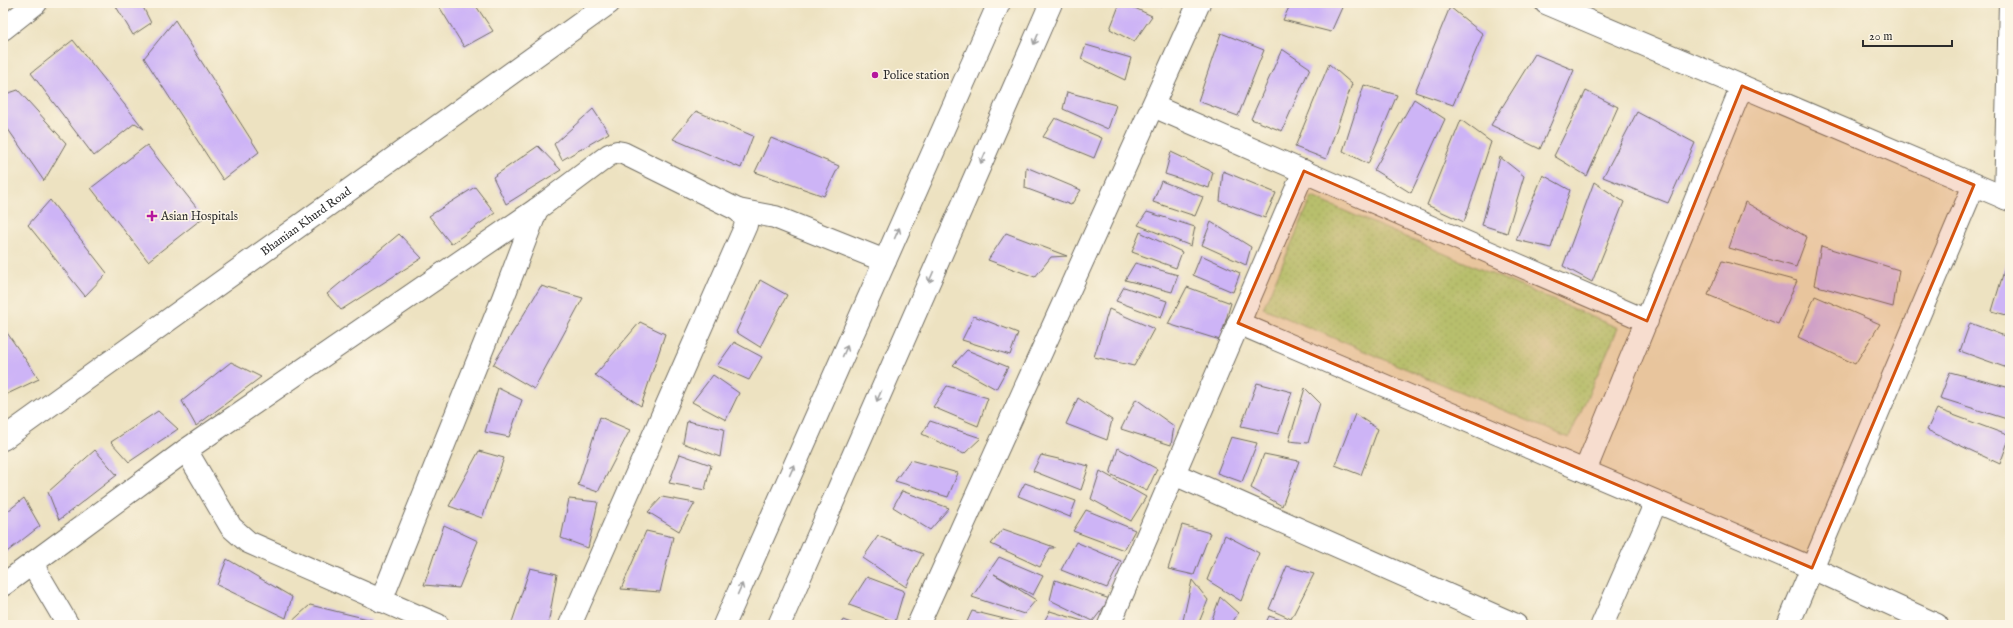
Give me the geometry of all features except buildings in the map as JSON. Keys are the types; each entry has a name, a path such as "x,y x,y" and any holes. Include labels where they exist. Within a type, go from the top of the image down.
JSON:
{"street":[{"path":"3,29 36,3"},
{"name":"Bhamian Khurd Road","path":"3,439 609,3"},
{"path":"724,625 998,3"},
{"path":"779,625 1051,3"},
{"path":"918,625 1199,3"},
{"path":"1546,3 2008,199 2010,3"},
{"path":"1585,472 1742,86"},
{"path":"1153,106 1647,321"},
{"path":"3,585 186,450 537,209 616,152 623,153 738,210 775,217 885,261"},
{"path":"1108,625 1304,171"},
{"path":"1788,625 1974,185"},
{"path":"381,601 503,298 537,209"},
{"path":"570,625 746,225 744,216 738,210"},
{"path":"1238,323 1812,568 1937,625"},
{"path":"186,450 231,527 248,542 438,625"},
{"path":"1174,474 1516,625"},
{"path":"1602,625 1656,502"},
{"path":"32,564 68,625"}],"highlighted area":[{"path":"1742,86 1974,185 1812,568 1238,323 1304,171 1647,321"}],"green space":[{"path":"1312,197 1618,328 1569,438 1263,308"}],"place":[{"name":"Police station","path":"875,75"},
{"name":"Asian Hospitals","path":"152,216"}]}
